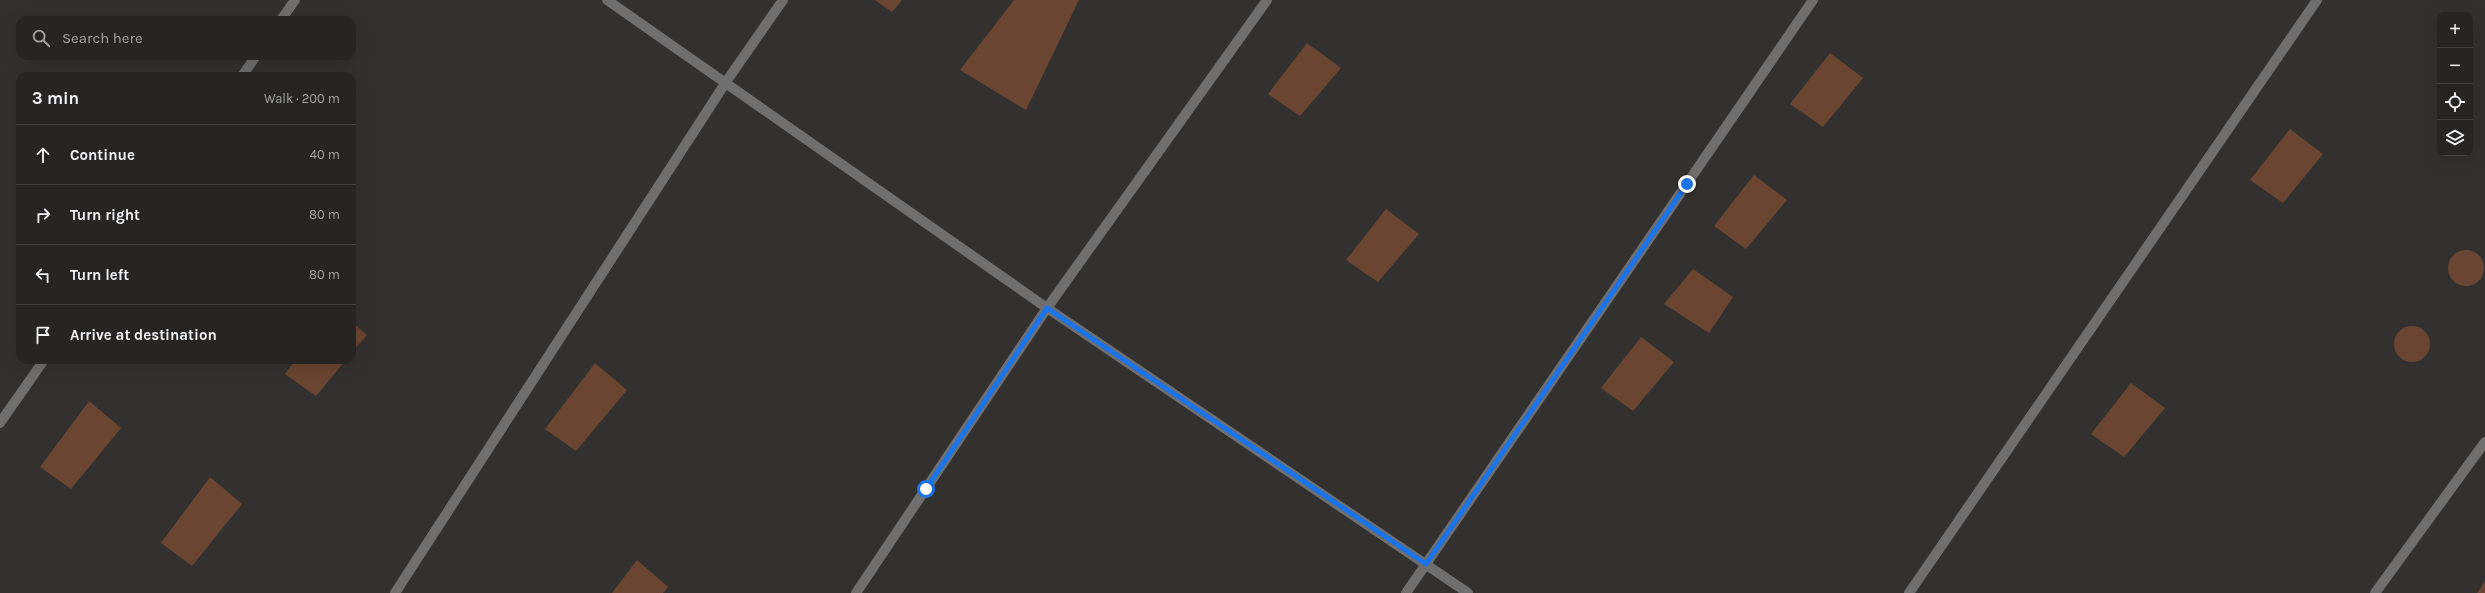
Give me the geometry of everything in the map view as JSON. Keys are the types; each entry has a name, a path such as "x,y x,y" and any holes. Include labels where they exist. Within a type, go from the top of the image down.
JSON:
{"street":[{"path":"284,16 295,0"},
{"path":"607,0 1047,308 1468,593"},
{"path":"395,593 726,82 783,0"},
{"path":"856,593 1047,308 1267,0"},
{"path":"1406,593 1813,0"},
{"path":"1909,593 2317,0"},
{"path":"245,72 253,60"},
{"path":"0,423 41,364"},
{"path":"2375,593 2485,442"}],"building":[{"path":"875,0 902,0 892,12"},
{"path":"1014,0 1079,0 1026,110 960,70"},
{"path":"1307,43 1341,68 1300,116 1268,94"},
{"path":"1830,53 1863,78 1823,127 1790,104"},
{"path":"2290,129 2323,154 2283,203 2250,180"},
{"path":"1754,175 1787,200 1746,249 1714,226"},
{"path":"1386,209 1419,234 1378,282 1346,260"},
{"path":"2470,250 2479,255 2483,261 2483,275 2479,281 2470,286 2462,286 2453,281 2449,275 2448,264 2453,255 2459,251"},
{"path":"1693,269 1733,297 1709,333 1664,304"},
{"path":"356,325 367,335 356,347"},
{"path":"2416,326 2425,331 2429,337 2429,351 2425,357 2416,362 2408,362 2399,357 2395,351 2394,340 2399,331 2405,327"},
{"path":"1641,337 1674,362 1633,411 1601,388"},
{"path":"595,363 627,390 576,451 545,429"},
{"path":"292,364 343,364 316,396 285,374"},
{"path":"2131,383 2165,408 2124,457 2091,434"},
{"path":"89,401 121,428 71,489 40,467"},
{"path":"210,477 242,504 192,566 161,543"},
{"path":"637,560 668,587 663,593 612,593"},
{"path":"2485,581 2485,593 2477,593"}],"route":[{"path":"926,489 1047,308 1426,564 1687,184"}]}
